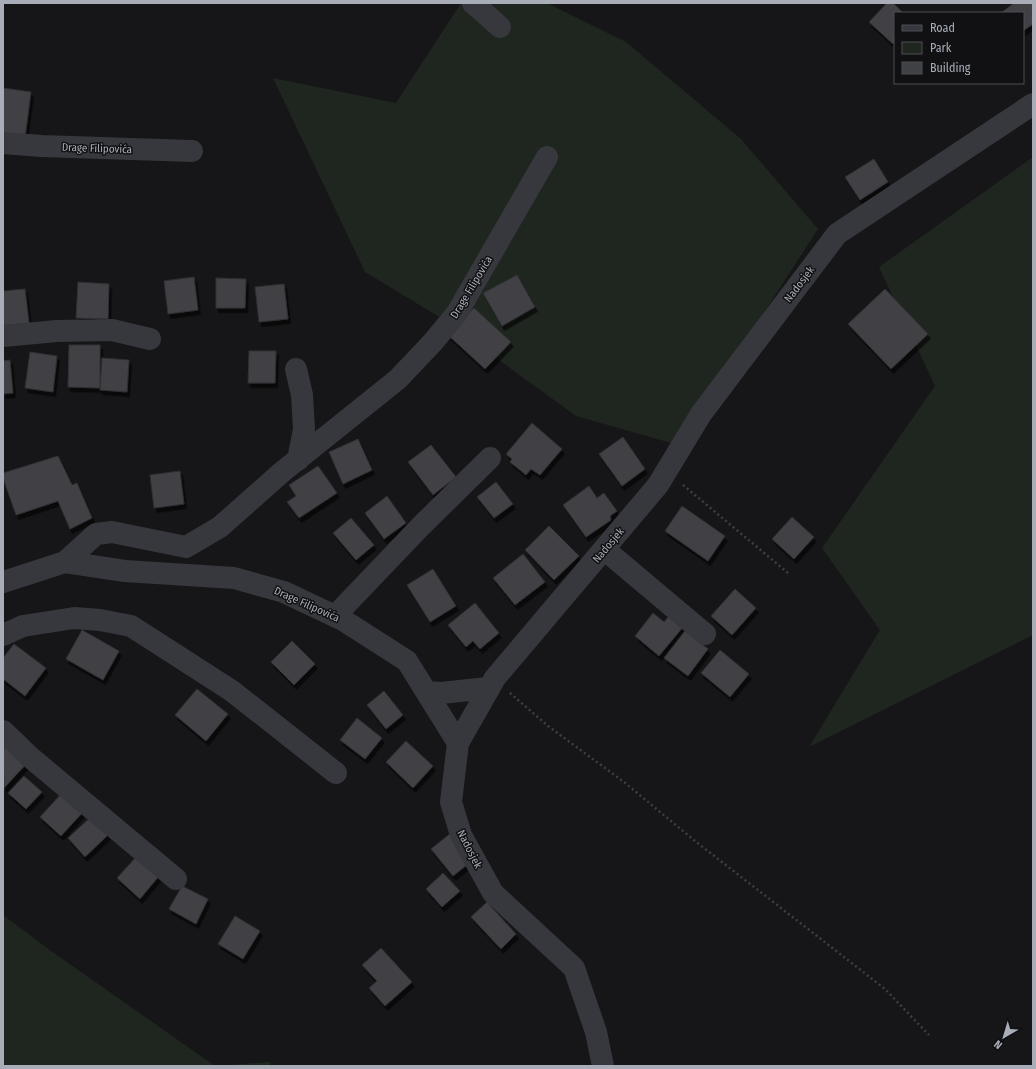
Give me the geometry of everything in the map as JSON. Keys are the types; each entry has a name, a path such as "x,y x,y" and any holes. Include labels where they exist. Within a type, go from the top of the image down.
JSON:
{"street":[{"path":"473,3 500,27"},
{"name":"Nadosjek","path":"603,1066 596,1032 574,968 493,893 461,835 451,802 458,743 491,683 658,485 701,414 837,234 1033,104"},
{"name":"Drage Filipovića","path":"3,143 41,146 192,151"},
{"name":"Drage Filipovića","path":"3,582 65,562 96,534 112,532 186,547 220,527 298,460 398,379 457,313 547,157"},
{"path":"3,336 57,331 112,330 150,339"},
{"path":"296,369 302,395 304,429 298,460"},
{"path":"335,616 420,527 490,458"},
{"path":"604,549 705,634"},
{"name":"Drage Filipovića","path":"65,562 125,571 234,578 284,592 335,616 407,661 458,743"},
{"path":"3,635 23,626 74,618 100,620 131,626 232,691 336,773"},
{"path":"427,692 441,694 491,683"},
{"path":"3,731 30,757 176,879"}],"path":[{"path":"666,471 788,573"},
{"path":"491,683 624,782 701,846 885,989 929,1035"}],"green space":[{"path":"461,3 547,3 626,42 741,139 818,229 678,445 576,416 441,318 365,272 273,78 396,103"},
{"path":"1033,157 1033,635 809,747 880,630 822,548 935,386 879,267"},
{"path":"3,915 47,948 215,1066 3,1066"},
{"path":"271,1062 270,1066 215,1066"}],"building":[{"path":"887,3 893,3 902,12 894,12 893,44 869,22"},
{"path":"1014,3 1033,3 1033,24 1024,30 1024,12 1002,12"},
{"path":"3,88 31,92 25,137 3,134"},
{"path":"874,159 888,182 860,200 845,177"},
{"path":"517,275 535,307 502,326 483,293"},
{"path":"194,277 198,310 168,314 164,281"},
{"path":"216,278 246,279 245,308 216,308"},
{"path":"78,282 109,284 108,319 76,318"},
{"path":"284,284 288,319 259,322 255,287"},
{"path":"25,289 29,323 3,326 3,291"},
{"path":"885,289 928,334 891,369 848,324"},
{"path":"474,308 511,342 485,369 448,335"},
{"path":"69,345 100,345 100,388 68,387"},
{"path":"249,351 276,351 275,383 248,383"},
{"path":"30,352 57,356 53,392 25,388"},
{"path":"102,358 129,360 127,392 100,390"},
{"path":"10,360 13,393 3,394 3,361"},
{"path":"532,423 562,449 540,475 531,469 526,475 510,462 512,459 506,454"},
{"path":"623,437 645,469 622,486 599,454"},
{"path":"358,439 372,470 343,484 329,452"},
{"path":"431,445 456,477 433,495 408,462"},
{"path":"58,456 72,485 77,483 92,518 70,529 58,501 16,515 3,478 3,473"},
{"path":"318,466 337,493 299,518 287,502 296,496 289,485"},
{"path":"180,471 184,504 154,508 150,475"},
{"path":"496,482 513,504 494,518 477,497"},
{"path":"589,486 597,498 604,493 617,511 610,516 611,520 586,537 563,505"},
{"path":"387,496 406,523 384,539 365,513"},
{"path":"682,506 725,536 708,561 665,531"},
{"path":"792,517 814,537 794,559 772,539"},
{"path":"351,518 374,545 356,560 333,533"},
{"path":"549,526 579,556 554,580 525,550"},
{"path":"523,554 545,582 515,605 493,578"},
{"path":"433,569 456,606 430,622 407,585"},
{"path":"735,589 756,608 732,635 711,616"},
{"path":"475,603 499,633 480,649 473,641 466,647 448,625"},
{"path":"653,613 664,622 669,616 683,627 659,656 635,636"},
{"path":"82,630 119,651 103,680 66,659"},
{"path":"685,631 708,649 688,676 664,658"},
{"path":"292,641 315,664 294,685 271,662"},
{"path":"14,644 46,668 25,696 3,679 3,658"},
{"path":"720,650 749,674 730,697 701,673"},
{"path":"197,689 228,714 206,741 175,715"},
{"path":"384,691 403,715 386,729 367,705"},
{"path":"357,718 382,738 365,759 340,740"},
{"path":"406,741 433,766 413,788 386,762"},
{"path":"9,743 29,761 4,788 3,750"},
{"path":"24,776 42,792 26,809 8,793"},
{"path":"62,793 83,812 61,836 40,817"},
{"path":"92,816 109,834 85,857 68,838"},
{"path":"451,833 473,860 453,876 431,849"},
{"path":"137,856 159,876 140,899 117,878"},
{"path":"443,873 460,891 442,907 426,889"},
{"path":"182,886 208,899 196,924 169,909"},
{"path":"487,902 516,934 501,949 471,917"},
{"path":"235,916 260,931 243,959 218,944"},
{"path":"381,948 412,982 385,1006 369,988 377,981 362,965"}]}
